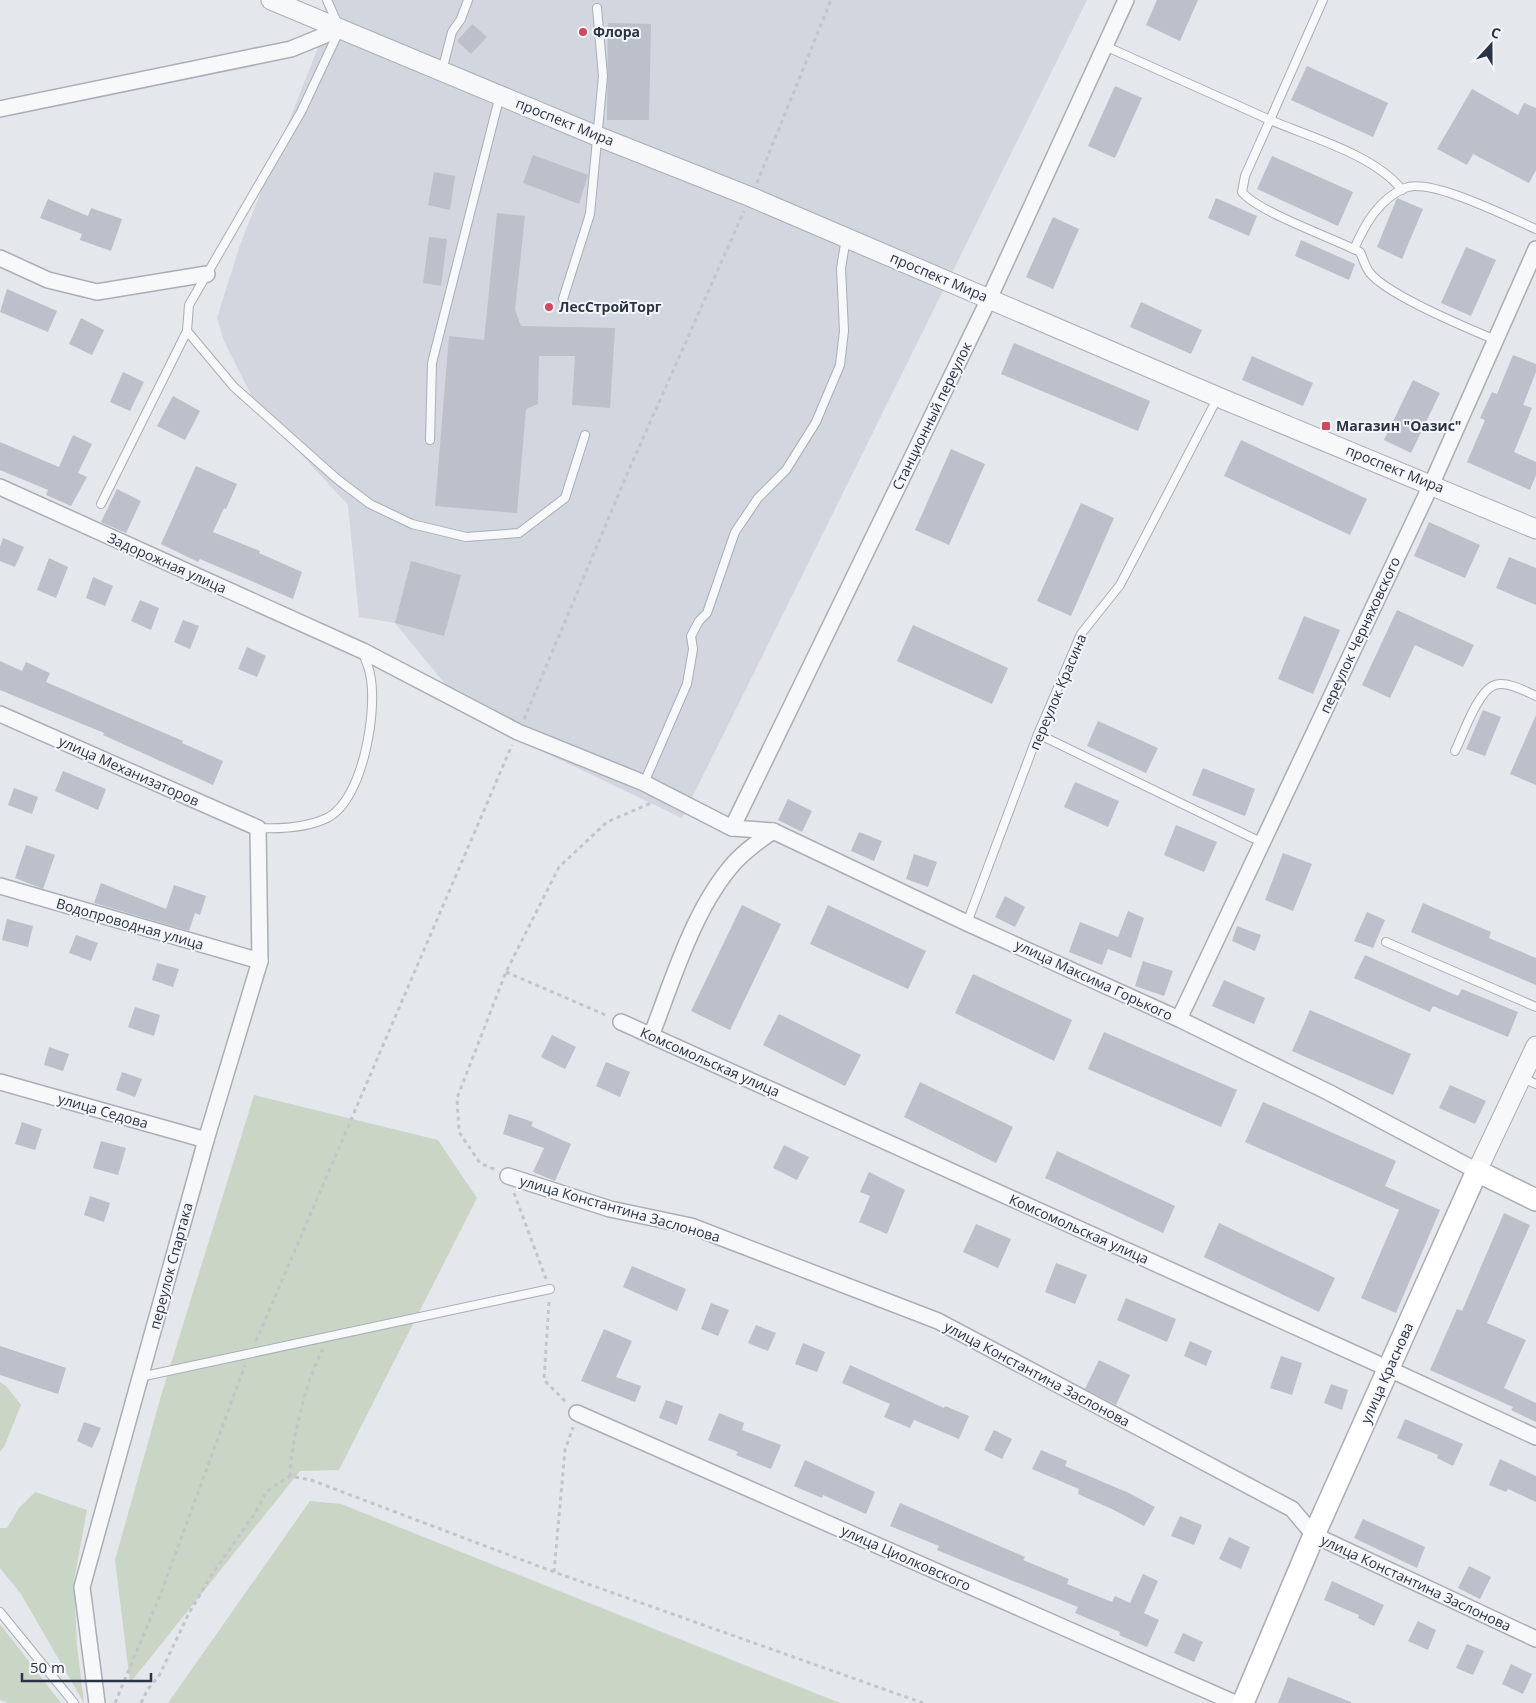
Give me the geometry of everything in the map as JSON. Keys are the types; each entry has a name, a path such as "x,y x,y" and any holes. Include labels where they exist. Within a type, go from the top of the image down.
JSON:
{"main road":[{"name":"улица Максима Горького","path":"1477,1171 1536,1200"},
{"name":"улица Краснова","path":"1243,1703 1314,1535 1477,1171"}],"street":[{"name":"проспект Мира","path":"271,0 597,136 751,197 1218,397 1432,483 1536,529"},
{"name":"Станционный переулок","path":"732,828 989,299 1126,0"},
{"path":"0,108 290,49 340,29"},
{"name":"переулок Черняховского","path":"1179,1019 1432,483 1536,249"},
{"path":"0,258 48,280 97,292 207,274"},
{"name":"Задорожная улица","path":"0,488 363,651 518,732"},
{"name":"улица Механизаторов","path":"0,714 258,828"},
{"name":"улица Максима Горького","path":"518,732 644,783 732,828 773,831 967,923 1179,1019 1328,1092 1477,1171"},
{"name":"переулок Спартака","path":"97,1703 82,1586 206,1140 260,962 258,828"},
{"path":"651,1036 695,928 714,891 734,863 755,843 773,831"},
{"name":"Водопроводная улица","path":"0,886 260,962"},
{"name":"Комсомольская улица","path":"621,1022 1389,1368 1536,1437"},
{"name":"улица Краснова","path":"1477,1171 1528,1081 1536,1046"},
{"name":"улица Седова","path":"0,1082 206,1140"},
{"name":"улица Константина Заслонова","path":"508,1176 610,1209 691,1226 938,1321 1292,1509 1314,1535 1536,1639"},
{"name":"улица Циолковского","path":"577,1413 1235,1703"}],"lane":[{"path":"101,504 186,331 189,305 301,112 340,29 327,0"},
{"path":"442,71 452,32 461,20 468,0"},
{"path":"1323,0 1246,176 1242,192 1247,198 1263,207 1360,252 1369,272 1387,286 1440,315 1495,340"},
{"path":"563,299 590,214 603,76 597,8"},
{"path":"1105,46 1374,166 1395,180 1402,190"},
{"path":"430,440 432,363 500,95"},
{"path":"1354,249 1363,228 1376,211 1390,197 1407,187 1433,188 1471,200 1536,229"},
{"path":"644,783 687,684 692,669 693,649 691,636 698,621 707,613 735,532 758,498 791,462 816,422 840,364 844,331 842,268 846,238"},
{"path":"186,331 234,387 337,479 370,504 412,524 466,537 519,533 566,498 585,435"},
{"name":"переулок Красина","path":"967,923 1038,734 1081,634 1120,585 1218,397"},
{"path":"258,828 294,827 329,816 343,805 363,761 371,725 370,675 363,651"},
{"path":"1455,751 1483,692 1496,684 1514,687 1536,696"},
{"path":"1038,734 1262,842"},
{"path":"1386,942 1536,1007"},
{"path":"140,1377 550,1289"},
{"path":"0,1612 74,1703"}],"path":[{"path":"115,1703 161,1592 250,1354 628,472 751,197 831,0"},
{"path":"554,1572 565,1450 577,1413 544,1380 550,1289 508,1176 480,1163 459,1132 457,1098 506,972 559,867 607,822 670,795"},
{"path":"506,972 621,1022"},
{"path":"290,1476 290,1463 306,1390 319,1356 330,1336"},
{"path":"141,1703 148,1689 159,1676 189,1613 211,1576 257,1510 267,1491 290,1476 311,1480 554,1572 923,1703"}],"shaded area":[{"path":"324,0 1087,0 682,818 473,718 395,623 359,617 348,505 256,405 224,341 217,318 240,245 325,30"}],"green space":[{"path":"254,1095 438,1140 477,1198 339,1470 300,1471 130,1683 115,1560 161,1396"},
{"path":"0,1382 7,1387 21,1405 4,1447 0,1452"},
{"path":"35,1492 87,1510 74,1581 77,1646 84,1703 21,1594 0,1568 0,1528 7,1528 19,1508"},
{"path":"310,1501 341,1504 840,1703 168,1703"},
{"path":"0,1624 61,1703 8,1703 0,1700"}],"building":[{"path":"1157,0 1198,0 1180,41 1146,25"},
{"path":"608,23 651,24 649,120 607,120"},
{"path":"472,24 487,37 471,54 457,41"},
{"path":"1307,66 1388,103 1373,137 1291,100"},
{"path":"1115,86 1142,98 1115,158 1088,146"},
{"path":"1472,89 1518,115 1524,103 1536,108 1536,170 1529,183 1473,154 1467,165 1437,149"},
{"path":"533,155 588,175 579,204 523,183"},
{"path":"1272,156 1353,192 1338,226 1257,189"},
{"path":"434,172 455,176 450,210 428,205"},
{"path":"1216,198 1257,216 1249,236 1208,218"},
{"path":"1397,198 1423,209 1402,259 1377,247"},
{"path":"48,199 88,216 91,208 122,219 111,251 80,240 82,234 40,218"},
{"path":"497,213 525,216 515,310 521,326 615,328 610,408 572,405 575,356 539,356 538,404 526,409 517,513 435,506 449,336 484,340"},
{"path":"1053,217 1079,229 1053,289 1026,277"},
{"path":"429,237 447,239 441,286 423,283"},
{"path":"1301,240 1355,264 1349,280 1295,256"},
{"path":"1466,247 1496,260 1471,316 1441,303"},
{"path":"7,289 57,311 48,332 0,312"},
{"path":"1141,302 1202,330 1191,354 1130,327"},
{"path":"81,318 104,330 92,355 69,344"},
{"path":"1014,343 1150,401 1138,431 1001,374"},
{"path":"1513,355 1536,364 1536,372 1523,405 1532,408 1514,452 1536,462 1536,475 1530,490 1467,462 1485,420 1480,418 1492,392 1497,394"},
{"path":"1252,356 1313,383 1303,406 1242,380"},
{"path":"123,372 144,382 130,411 110,402"},
{"path":"1413,380 1440,393 1411,453 1384,440"},
{"path":"173,396 200,411 185,440 157,426"},
{"path":"73,435 92,444 78,473 87,477 71,506 46,495 48,490 0,470 0,442 59,467"},
{"path":"1241,440 1367,499 1350,535 1224,476"},
{"path":"951,449 985,464 949,545 915,530"},
{"path":"196,466 237,484 213,532 260,551 259,553 302,572 293,599 200,559 198,562 161,544"},
{"path":"117,489 141,501 126,533 101,522"},
{"path":"1081,503 1114,518 1071,616 1037,601"},
{"path":"1429,522 1480,545 1465,578 1414,556"},
{"path":"3,538 24,547 15,567 0,561 0,547"},
{"path":"1509,557 1536,568 1536,605 1496,588"},
{"path":"49,558 68,567 56,598 37,590"},
{"path":"411,561 461,575 444,636 395,623"},
{"path":"93,577 113,586 105,606 86,598"},
{"path":"140,600 159,608 151,630 131,621"},
{"path":"1397,610 1474,645 1463,667 1415,645 1390,698 1362,685"},
{"path":"1304,616 1340,630 1313,694 1278,679"},
{"path":"183,620 199,626 190,649 174,642"},
{"path":"913,625 1008,668 992,704 897,661"},
{"path":"247,647 266,656 257,677 238,669"},
{"path":"0,661 22,671 26,662 50,673 46,682 183,741 182,743 223,761 213,785 103,735 104,733 0,690"},
{"path":"1483,710 1501,717 1485,756 1466,749"},
{"path":"1536,715 1536,785 1510,774"},
{"path":"1098,721 1158,748 1146,773 1087,746"},
{"path":"1203,768 1255,789 1245,816 1192,795"},
{"path":"63,771 106,789 98,810 55,791"},
{"path":"1075,782 1119,801 1108,827 1064,807"},
{"path":"14,788 38,797 32,814 8,805"},
{"path":"788,799 812,811 802,832 778,820"},
{"path":"1176,825 1217,842 1204,872 1164,855"},
{"path":"859,832 882,841 874,861 851,851"},
{"path":"26,845 55,855 43,889 15,878"},
{"path":"1283,853 1312,864 1293,911 1265,900"},
{"path":"914,854 937,862 928,887 906,879"},
{"path":"101,883 166,909 174,885 206,896 200,915 195,913 189,931 94,903"},
{"path":"1005,896 1025,907 1015,927 995,917"},
{"path":"1423,903 1491,932 1489,938 1536,958 1536,985 1411,932"},
{"path":"742,905 781,924 730,1030 691,1011"},
{"path":"828,905 926,951 908,989 810,944"},
{"path":"1128,911 1144,918 1131,958 1108,949 1102,965 1069,952 1080,922 1118,937"},
{"path":"1367,912 1385,920 1373,948 1354,941"},
{"path":"7,919 33,926 28,947 2,940"},
{"path":"1237,926 1261,935 1255,951 1232,941"},
{"path":"76,935 98,943 91,961 69,953"},
{"path":"1365,955 1458,996 1462,989 1518,1012 1508,1037 1433,1006 1430,1012 1354,978"},
{"path":"1143,961 1173,971 1164,996 1135,986"},
{"path":"157,963 179,969 173,987 152,980"},
{"path":"973,974 1072,1020 1054,1061 955,1013"},
{"path":"1224,980 1265,998 1254,1024 1212,1006"},
{"path":"135,1007 160,1015 154,1036 128,1027"},
{"path":"1310,1010 1411,1054 1393,1095 1292,1051"},
{"path":"779,1014 861,1055 845,1086 763,1045"},
{"path":"1104,1032 1237,1090 1221,1127 1088,1069"},
{"path":"552,1035 576,1047 565,1069 541,1057"},
{"path":"49,1047 69,1054 63,1071 44,1065"},
{"path":"606,1062 630,1072 620,1097 596,1086"},
{"path":"122,1072 142,1079 135,1097 116,1090"},
{"path":"920,1082 1013,1127 996,1163 904,1117"},
{"path":"1450,1085 1486,1101 1475,1124 1439,1108"},
{"path":"1263,1102 1396,1161 1385,1186 1440,1210 1396,1313 1361,1298 1399,1210 1245,1142"},
{"path":"509,1114 533,1122 531,1126 571,1144 555,1181 533,1172 544,1148 503,1134"},
{"path":"22,1122 42,1129 35,1150 15,1144"},
{"path":"101,1141 126,1148 118,1175 93,1168"},
{"path":"784,1145 809,1157 797,1180 773,1168"},
{"path":"1057,1151 1175,1206 1163,1233 1045,1178"},
{"path":"869,1172 905,1190 887,1234 859,1222 870,1196 860,1192"},
{"path":"90,1196 110,1203 104,1222 84,1215"},
{"path":"1504,1213 1530,1225 1487,1323 1526,1340 1504,1388 1536,1403 1536,1422 1511,1410 1513,1407 1430,1370 1457,1309 1462,1311"},
{"path":"1219,1223 1335,1278 1319,1312 1204,1257"},
{"path":"976,1224 1011,1239 998,1268 963,1252"},
{"path":"1056,1263 1087,1275 1075,1304 1045,1292"},
{"path":"632,1266 686,1289 677,1311 623,1287"},
{"path":"1126,1298 1176,1319 1167,1342 1117,1320"},
{"path":"711,1303 729,1310 718,1336 701,1329"},
{"path":"756,1325 776,1333 768,1351 748,1343"},
{"path":"604,1329 632,1341 616,1377 641,1386 635,1402 581,1381"},
{"path":"1190,1341 1212,1351 1206,1366 1184,1356"},
{"path":"803,1343 825,1352 817,1372 795,1364"},
{"path":"0,1346 66,1368 58,1394 0,1375"},
{"path":"1281,1356 1302,1363 1292,1395 1270,1388"},
{"path":"1099,1360 1130,1375 1116,1405 1085,1389"},
{"path":"850,1365 944,1408 945,1406 969,1416 959,1439 914,1420 910,1428 884,1417 890,1404 842,1383"},
{"path":"1331,1384 1348,1390 1342,1410 1324,1403"},
{"path":"666,1400 683,1406 677,1425 659,1418"},
{"path":"719,1413 744,1423 742,1430 781,1445 771,1469 736,1455 738,1452 708,1440"},
{"path":"1405,1419 1463,1444 1453,1466 1437,1458 1438,1455 1397,1438"},
{"path":"84,1422 101,1428 92,1448 77,1441"},
{"path":"994,1430 1012,1439 1002,1459 984,1450"},
{"path":"1041,1450 1067,1461 1065,1466 1129,1493 1155,1507 1144,1526 1078,1494 1079,1489 1032,1469"},
{"path":"1500,1459 1536,1476 1536,1502 1508,1489 1506,1492 1489,1485"},
{"path":"805,1460 875,1492 866,1514 823,1495 822,1498 794,1486"},
{"path":"900,1503 1025,1557 1023,1560 1069,1579 1067,1584 1112,1602 1115,1596 1130,1603 1143,1574 1158,1581 1144,1613 1159,1620 1147,1647 1119,1635 1120,1632 1075,1613 1078,1607 937,1550 939,1546 890,1526"},
{"path":"1180,1516 1202,1525 1194,1545 1171,1536"},
{"path":"1363,1519 1425,1547 1417,1568 1354,1538"},
{"path":"1229,1537 1250,1547 1241,1569 1219,1559"},
{"path":"1469,1566 1491,1577 1480,1599 1458,1588"},
{"path":"1332,1581 1384,1605 1374,1626 1358,1618 1359,1615 1324,1600"},
{"path":"1418,1621 1436,1630 1428,1650 1408,1641"},
{"path":"1183,1633 1203,1642 1194,1662 1174,1653"},
{"path":"1467,1644 1484,1651 1473,1675 1456,1668"},
{"path":"1511,1664 1532,1674 1523,1694 1502,1684"},
{"path":"1288,1677 1351,1702 1351,1703 1278,1703"}],"place":[{"name":"Флора","path":"583,32"},
{"name":"ЛесСтройТорг","path":"549,307"},
{"name":"Магазин \"Оазис\"","path":"1326,426"}]}
